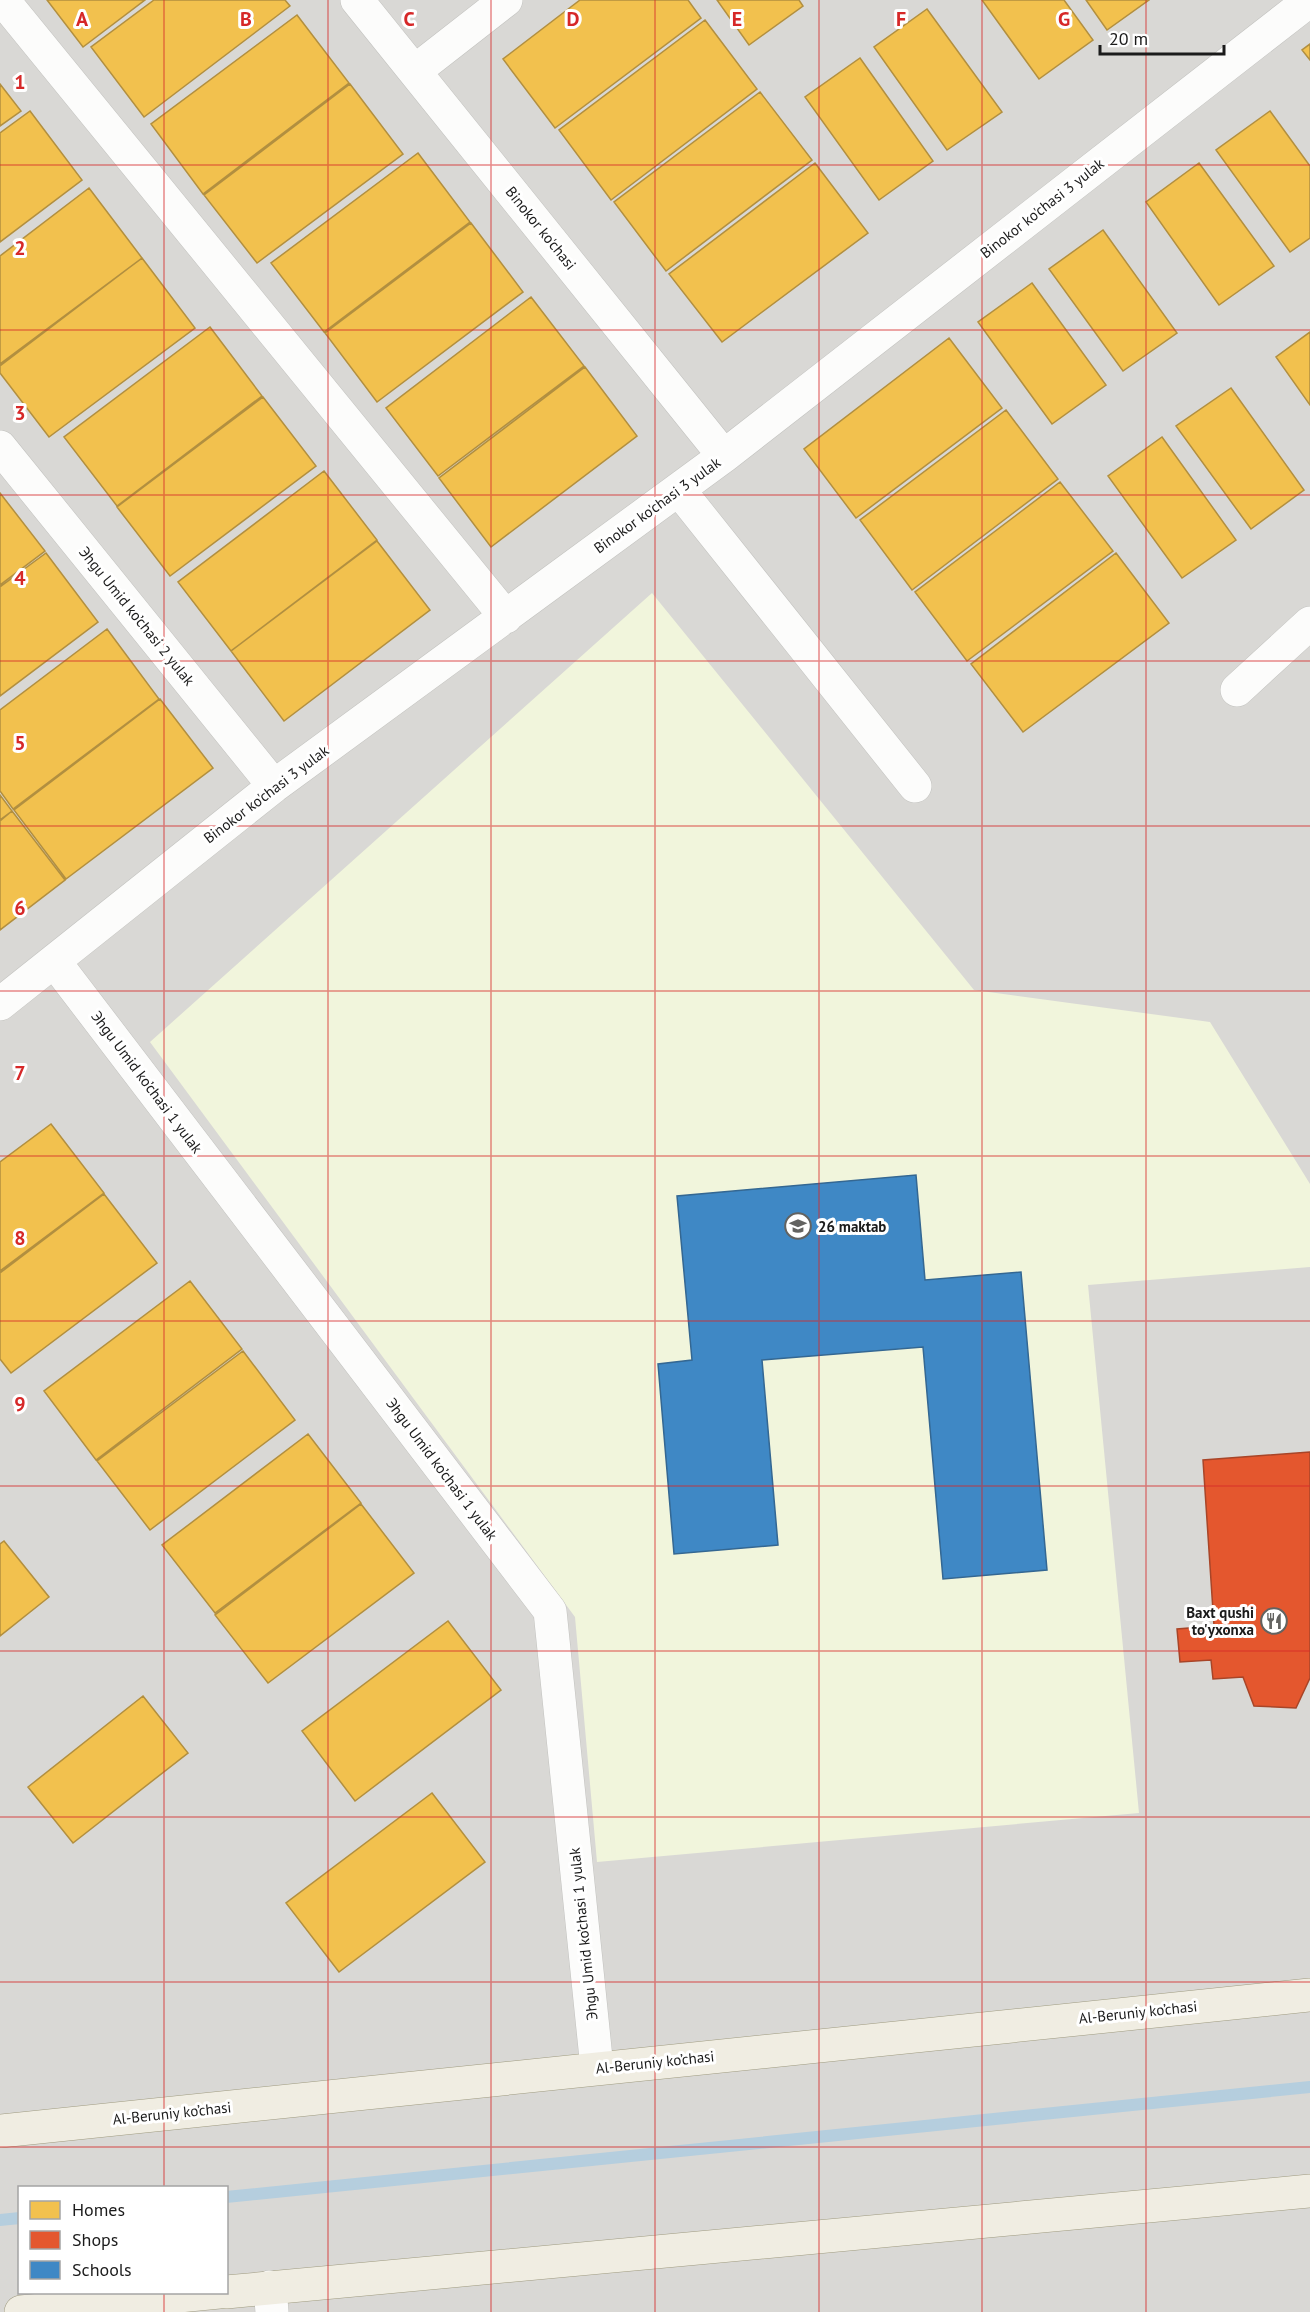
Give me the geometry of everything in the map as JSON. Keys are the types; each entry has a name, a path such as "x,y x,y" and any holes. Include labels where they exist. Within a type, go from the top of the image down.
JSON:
{"main road":[{"name":"Al-Beruniy ko’chasi","path":"0,2131 1310,1995"},
{"path":"228,2292 271,2300 1310,2191"},
{"path":"21,2312 199,2294"}],"street":[{"path":"3,0 506,617"},
{"name":"Binokor ko'chasi","path":"357,0 724,456"},
{"path":"415,71 506,0"},
{"name":"Binokor ko'chasi 3 yulak","path":"0,1004 273,786 724,456 1310,0"},
{"name":"Эhgu Umid ko’chasi 2 yulak","path":"0,447 273,786"},
{"path":"679,490 915,786"},
{"path":"1237,690 1310,623"},
{"name":"Эhgu Umid ko’chasi 1 yulak","path":"54,961 550,1611 597,2068"}],"shaded area":[{"path":"0,0 1310,0 1310,2312 0,2312"},
{"name":"26 maktab","path":"652,593 974,990 1210,1022 1310,1184 1310,1267 1088,1285 1139,1813 597,1862 575,1617 150,1042"}],"building: Homes":[{"path":"47,0 145,0 83,47"},
{"path":"154,0 285,0 290,6 144,117 91,47"},
{"path":"580,0 688,0 701,18 555,128 503,59"},
{"path":"717,0 799,0 803,6 749,45"},
{"path":"982,0 1064,0 1093,40 1039,79"},
{"path":"1086,0 1149,0 1107,30"},
{"path":"927,9 1002,112 947,150 874,47"},
{"path":"297,15 349,83 203,194 151,124"},
{"path":"705,20 757,89 611,200 559,130"},
{"path":"1310,44 1310,60 1302,50"},
{"path":"860,58 933,161 879,200 805,97"},
{"path":"0,84 21,111 0,126"},
{"path":"350,84 403,154 257,263 204,195"},
{"path":"760,92 812,160 666,271 614,202"},
{"path":"30,111 82,180 0,242 0,133"},
{"path":"1270,111 1310,166 1310,238 1290,252 1216,150"},
{"path":"418,153 470,222 324,332 271,263"},
{"path":"815,163 868,233 722,342 669,274"},
{"path":"1199,163 1274,266 1219,305 1146,202"},
{"path":"89,188 142,258 0,364 0,256"},
{"path":"471,223 523,292 377,402 325,333"},
{"path":"1103,230 1177,333 1123,371 1049,269"},
{"path":"142,258 195,328 49,437 0,373 0,366"},
{"path":"1032,283 1106,385 1052,424 978,322"},
{"path":"531,297 584,366 438,476 386,408"},
{"path":"210,327 262,396 117,506 64,437"},
{"path":"1310,332 1310,405 1276,357"},
{"path":"949,338 1002,408 856,518 804,449"},
{"path":"585,367 637,436 491,547 439,478"},
{"path":"1231,388 1304,490 1251,529 1176,426"},
{"path":"263,397 316,466 170,576 117,507"},
{"path":"1006,410 1058,479 912,590 860,520"},
{"path":"1162,437 1236,540 1182,578 1108,476"},
{"path":"324,471 377,540 231,651 178,582"},
{"path":"1060,482 1113,551 967,661 915,592"},
{"path":"0,493 45,551 0,585"},
{"path":"377,541 430,610 284,721 231,651"},
{"path":"46,553 98,622 0,696 0,587"},
{"path":"1116,553 1169,623 1023,732 971,664"},
{"path":"107,629 159,699 13,809 0,791 0,710"},
{"path":"160,699 213,768 66,879 14,810"},
{"path":"0,795 12,811 0,820"},
{"path":"12,811 65,880 0,930 0,821"},
{"path":"51,1124 104,1193 0,1271 0,1162"},
{"path":"104,1194 157,1263 11,1373 0,1359 0,1273"},
{"path":"190,1281 242,1349 96,1460 44,1391"},
{"path":"243,1351 295,1420 150,1530 97,1461"},
{"path":"308,1434 361,1503 215,1613 162,1545"},
{"path":"361,1504 414,1573 268,1683 215,1615"},
{"path":"4,1541 49,1597 0,1636 0,1544"},
{"path":"448,1621 501,1690 355,1801 302,1731"},
{"path":"143,1696 188,1753 73,1843 28,1787"},
{"path":"432,1793 485,1862 339,1972 286,1903"}],"building: Shops":[{"path":"1310,1452 1310,1678 1296,1708 1254,1706 1243,1677 1213,1679 1211,1660 1180,1662 1177,1629 1214,1626 1203,1460"}],"building: Schools":[{"path":"916,1175 925,1280 1021,1272 1047,1570 943,1579 923,1347 762,1360 778,1545 674,1554 658,1364 692,1360 677,1196"}],"waterway":[{"path":"228,2197 1310,2087"},
{"path":"0,2220 18,2218"}],"place":[{"name":"26 maktab","path":"798,1226"},
{"name":"Baxt qushi to'yxonxa","path":"1274,1621"}]}
